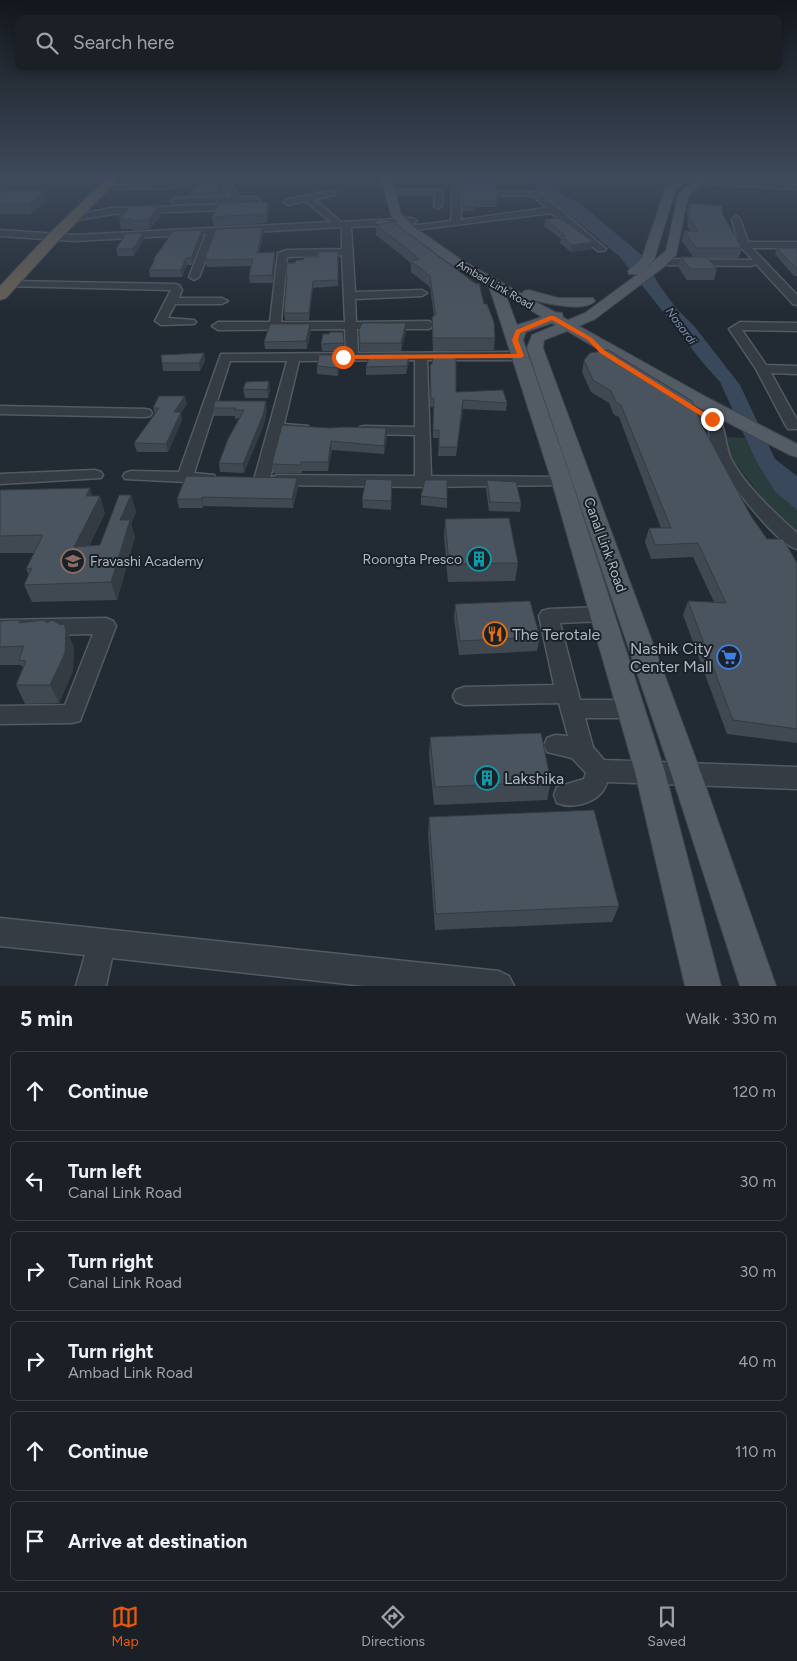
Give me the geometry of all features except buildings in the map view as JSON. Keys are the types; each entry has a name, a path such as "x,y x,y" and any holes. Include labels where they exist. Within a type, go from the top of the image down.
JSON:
{"highway":[{"path":"0,295 5,282 63,223"},
{"path":"48,237 69,223 74,238"}],"main road":[{"path":"389,223 411,226"},
{"name":"Ambad Link Road","path":"408,223 456,262 495,285 565,320 700,396"},
{"name":"Ambad Link Road","path":"410,223 411,226 469,262 529,294 616,357 794,437"},
{"path":"656,263 664,223"},
{"name":"Canal Link Road","path":"678,223 672,252 630,280 575,309 565,320 537,338 535,348 686,773 758,986"},
{"name":"Canal Link Road","path":"630,280 597,311 521,329 518,332 518,348 562,482 650,772 703,986"},
{"path":"495,285 518,348"},
{"path":"529,294 557,302 588,301"}],"street":[{"path":"339,223 342,225 347,252 352,357"},
{"path":"0,233 74,238 367,223"},
{"path":"411,226 438,223"},
{"path":"569,223 601,249"},
{"path":"737,223 744,245 797,302"},
{"path":"194,277 212,231"},
{"path":"744,245 797,245"},
{"path":"275,326 282,255 347,252"},
{"path":"656,263 751,263"},
{"path":"5,282 175,287 177,290 161,321 190,322"},
{"path":"349,296 422,293"},
{"path":"171,301 222,301"},
{"path":"218,326 429,325"},
{"path":"794,437 762,369 734,329 736,327 797,327"},
{"path":"185,477 225,357 421,357 518,348"},
{"path":"262,480 294,357"},
{"path":"421,357 423,482"},
{"path":"616,357 712,419 715,424 719,448 742,486 797,543"},
{"path":"762,369 797,370"},
{"path":"210,403 228,403"},
{"path":"264,404 282,404"},
{"path":"0,410 144,412"},
{"path":"276,428 314,429"},
{"path":"353,430 421,431"},
{"path":"0,480 95,475"},
{"path":"131,476 224,478"},
{"path":"243,479 562,482"},
{"path":"602,614 549,616 583,751 598,770 797,778"},
{"path":"0,628 106,626 72,714 0,715"},
{"path":"464,696 570,702 631,708"},
{"path":"555,745 571,746 583,751"},
{"path":"566,795 582,793 594,786 598,770"},
{"path":"0,932 499,986"},
{"path":"90,986 102,943"}],"shaded area":[{"path":"725,437 746,438 756,461 775,492 797,510 797,531 762,498 730,456"}],"water":[{"name":"Nasardi","path":"579,223 603,223 644,257 659,285 677,309 695,327 740,385 775,459 797,476 797,510 775,492 756,461 720,382 620,257"}],"place":[{"name":"Roongta Presco","path":"479,559"},
{"name":"Fravashi Academy","path":"73,561"},
{"name":"The Terotale","path":"495,634"},
{"name":"Nashik City Center Mall","path":"729,657"},
{"name":"Lakshika","path":"487,778"}],"route":[{"path":"343,357 521,356 515,340 518,332 521,329 552,318 590,339 602,352 712,419"}]}
